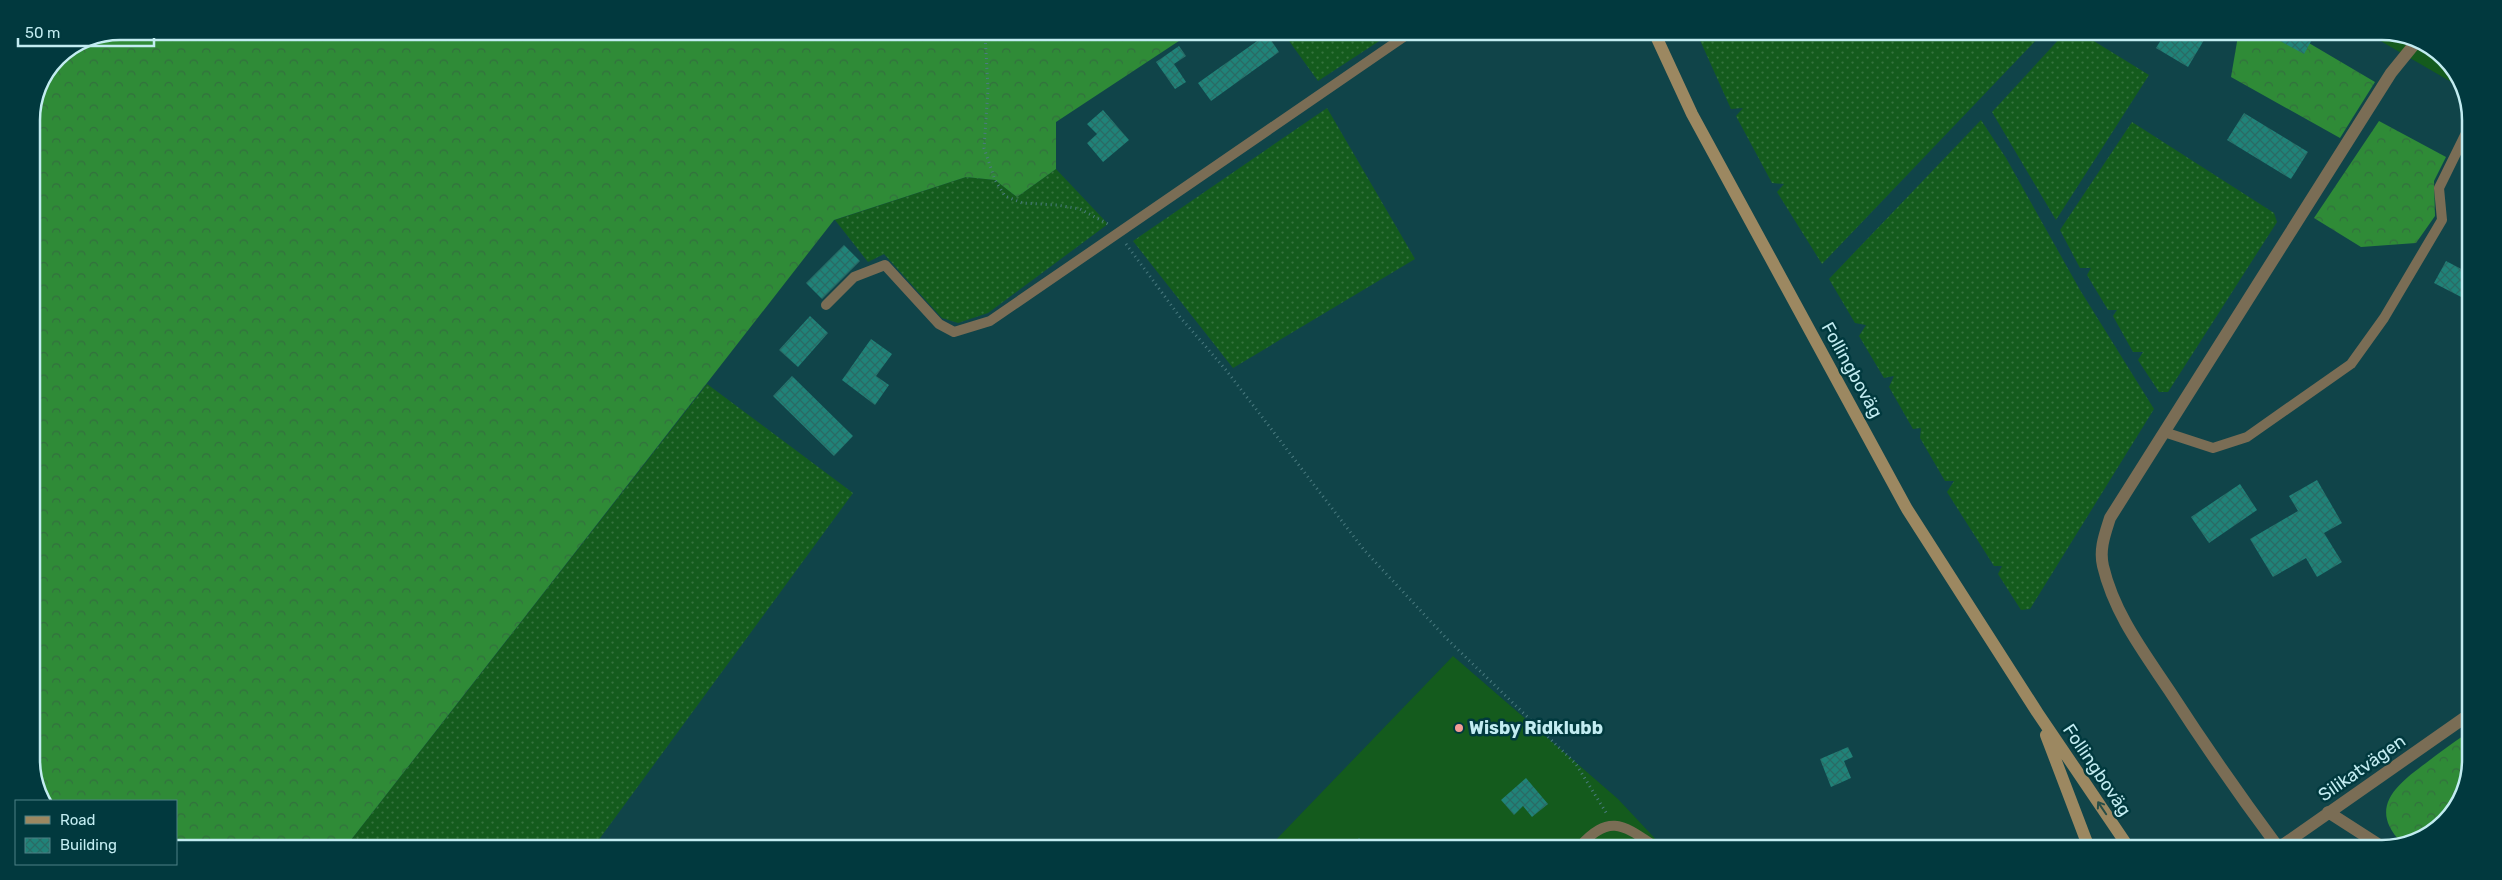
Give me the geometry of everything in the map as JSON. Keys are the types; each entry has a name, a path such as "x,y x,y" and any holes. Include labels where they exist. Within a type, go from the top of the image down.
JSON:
{"main road":[{"name":"Follingboväg","path":"1658,40 1692,114 1907,509 2037,712 2124,840"},
{"name":"Follingboväg","path":"2037,712 2086,840"}],"street":[{"path":"2271,840 2229,782 2126,625 2113,596 2103,565 2101,545 2110,518 2391,73 2413,46"},
{"name":"Silikatvägen","path":"2288,840 2462,719"},
{"path":"2328,812 2372,840"}],"lane":[{"path":"826,304 854,277 885,265 939,324 954,332 990,321 1399,40"},
{"path":"2164,432 2213,448 2247,437 2351,364 2384,318 2442,220 2439,188 2462,141"},
{"path":"1587,840 1598,830 1614,826 1627,828 1645,840"}],"path":[{"path":"985,40 988,89 984,148 995,180 1005,196 1022,203 1057,205 1080,209 1108,224 1117,232 1142,262 1180,317 1226,370 1364,550 1448,640 1576,764 1593,788 1614,826"}],"green space":[{"path":"120,40 1180,40 1056,122 1056,169 1017,197 995,180 966,177 834,220 351,840 178,840 178,800 51,800 46,791 40,765 40,120 46,89 63,63 76,53 89,46"},
{"path":"1288,40 1381,40 1318,81"},
{"path":"1700,40 2036,40 1822,264 1777,192 1784,184 1772,183 1736,116 1743,108 1731,109"},
{"path":"2058,40 2092,40 2149,75 2056,220 1992,112"},
{"path":"2237,40 2304,40 2375,82 2340,138 2231,77"},
{"path":"2379,40 2408,44 2426,53 2445,71 2452,83"},
{"path":"1327,108 1415,259 1233,368 1133,241"},
{"path":"1981,120 2006,158 2080,290 2154,409 2030,609 2021,610 1998,574 2002,566 1994,566 1947,492 1954,481 1945,481 1920,438 1921,428 1913,429 1889,387 1894,376 1884,378 1859,336 1866,325 1855,323 1829,279"},
{"path":"2379,121 2446,157 2434,181 2435,216 2416,243 2361,247 2314,218"},
{"path":"2132,122 2274,213 2277,222 2168,392 2159,392 2138,360 2143,352 2133,352 2113,316 2117,310 2108,310 2087,275 2091,268 2080,268 2060,230"},
{"path":"1056,169 1108,224 988,313 958,323 942,318 884,254 868,262 835,220 966,177 995,180 1017,197"},
{"path":"707,384 853,493 599,840 351,840"},
{"name":"Wisby Ridklubb","path":"1453,656 1618,799 1656,840 1276,840"},
{"path":"2462,737 2460,776 2454,795 2439,817 2422,829 2408,836 2398,838 2391,830 2387,818 2386,808 2390,798 2405,780"}],"building":[{"path":"1259,40 1271,40 1279,52 1211,101 1198,83"},
{"path":"2161,40 2204,40 2188,67 2156,48"},
{"path":"2280,40 2312,40 2304,54"},
{"path":"1179,46 1186,56 1174,64 1186,82 1175,89 1156,62"},
{"path":"1103,110 1129,140 1103,162 1087,143 1097,134 1087,124"},
{"path":"2244,113 2308,152 2291,179 2227,140"},
{"path":"844,245 860,261 822,299 806,283"},
{"path":"2446,261 2462,269 2462,297 2434,283"},
{"path":"810,316 828,333 798,367 779,350"},
{"path":"871,339 892,354 876,376 889,385 875,405 842,380"},
{"path":"792,376 853,436 834,456 773,396"},
{"path":"2317,480 2342,523 2324,533 2342,562 2317,577 2306,558 2273,577 2250,539 2298,511 2289,496"},
{"path":"2240,484 2257,510 2209,543 2191,517"},
{"path":"1848,747 1853,757 1844,761 1851,778 1831,787 1820,759"},
{"path":"1526,778 1548,804 1532,817 1523,806 1514,815 1501,800"}],"place":[{"name":"Wisby Ridklubb","path":"1459,728"}]}
